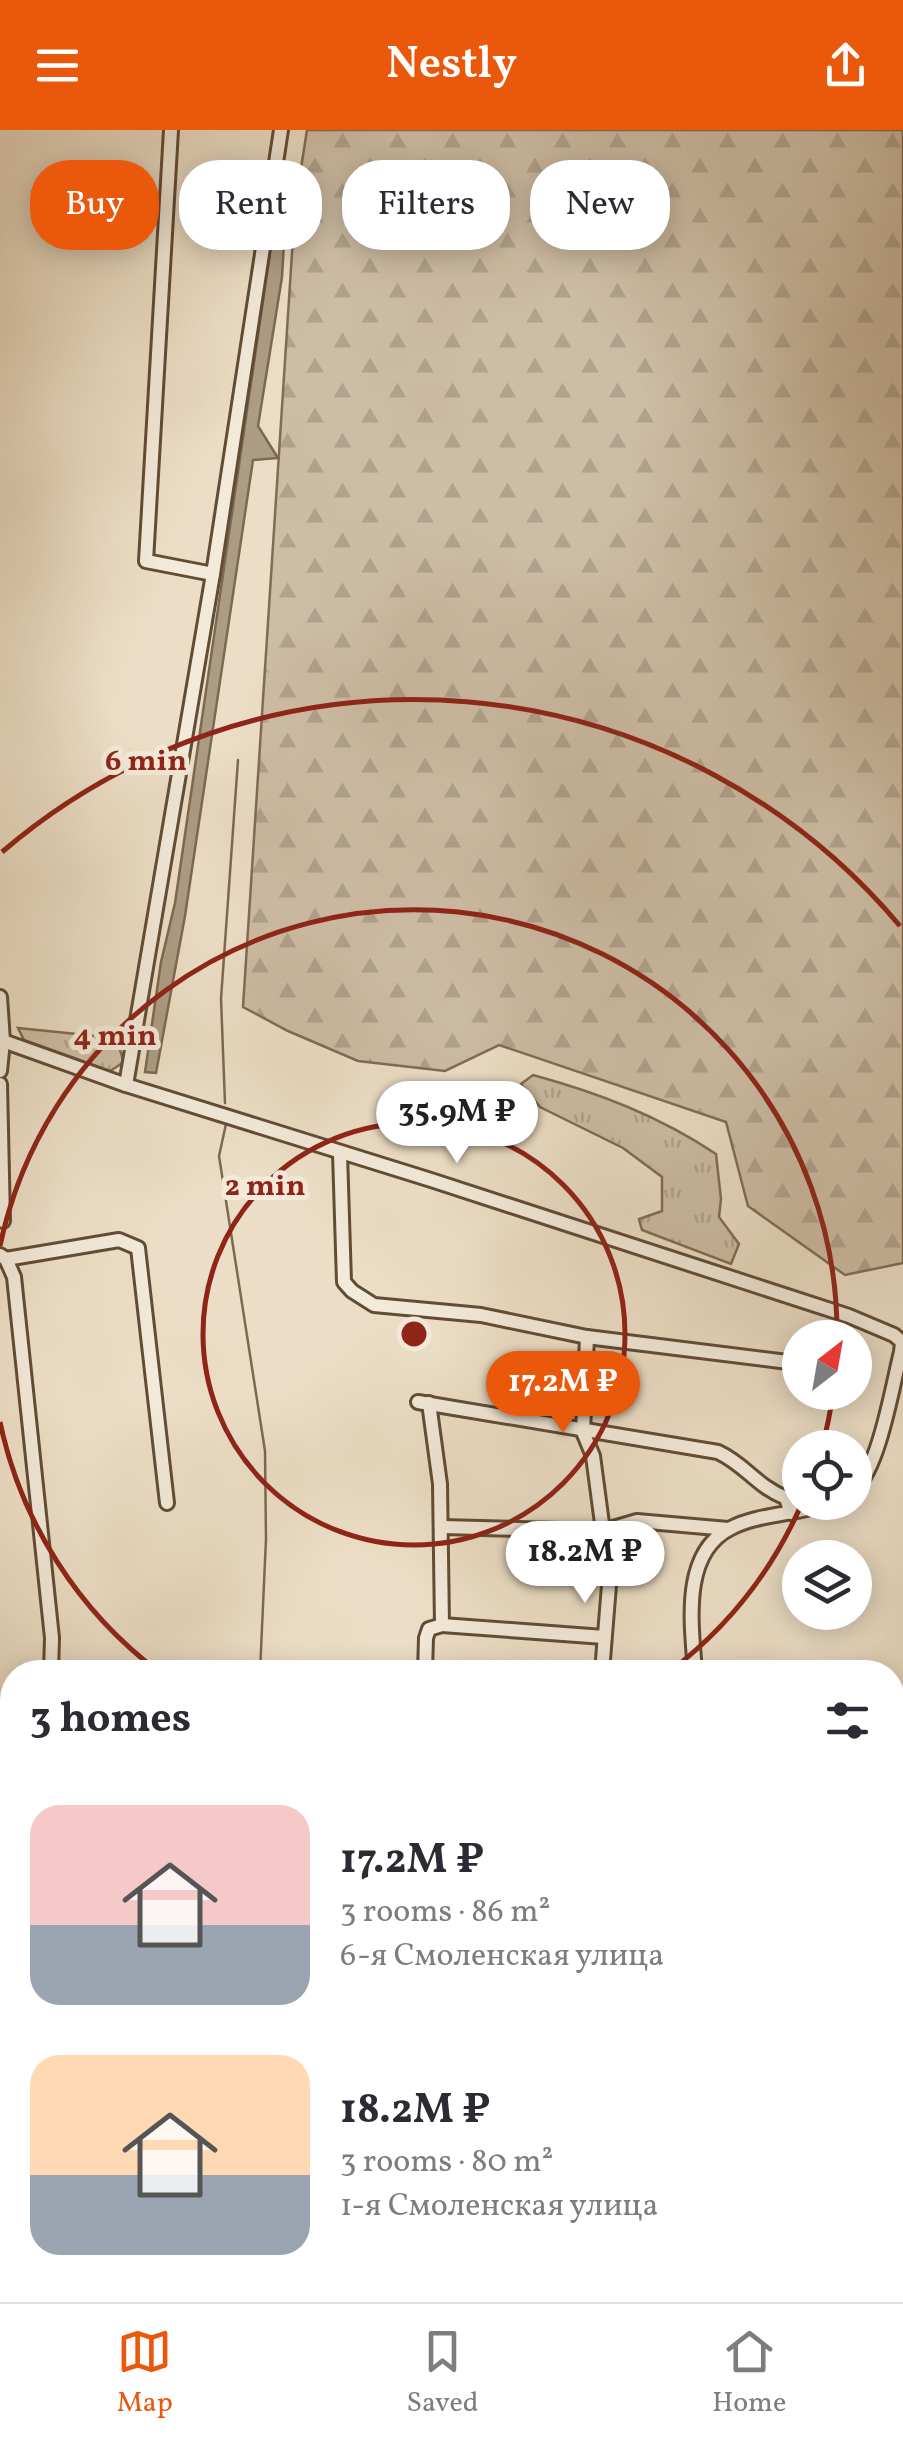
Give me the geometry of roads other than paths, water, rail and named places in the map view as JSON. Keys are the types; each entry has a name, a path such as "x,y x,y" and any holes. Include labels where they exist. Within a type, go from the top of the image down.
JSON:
{"street":[{"path":"170,130 146,561 213,574"},
{"path":"126,1085 213,574 282,130"},
{"path":"0,997 0,1070"},
{"path":"1,1041 894,1334 902,1342 901,1352 872,1462"},
{"path":"0,1084 3,1221"},
{"path":"340,1153 344,1282 352,1292 374,1305 481,1315 587,1337 782,1361"},
{"path":"51,1660 27,1383 14,1278 3,1257 119,1240 138,1248 167,1503"},
{"path":"587,1337 584,1432 592,1456 602,1531 612,1548 603,1660"},
{"path":"442,1626 442,1527 423,1402 718,1452 740,1462 756,1482 782,1496"},
{"path":"442,1527 602,1531 636,1521 728,1529 782,1516"},
{"path":"693,1660 691,1610 696,1576 702,1560 728,1529"},
{"path":"425,1660 429,1629 442,1626 604,1637"}],"waterway":[{"path":"225,1103 221,999 238,760"},
{"path":"226,1124 219,1156 265,1451 261,1660"}]}
